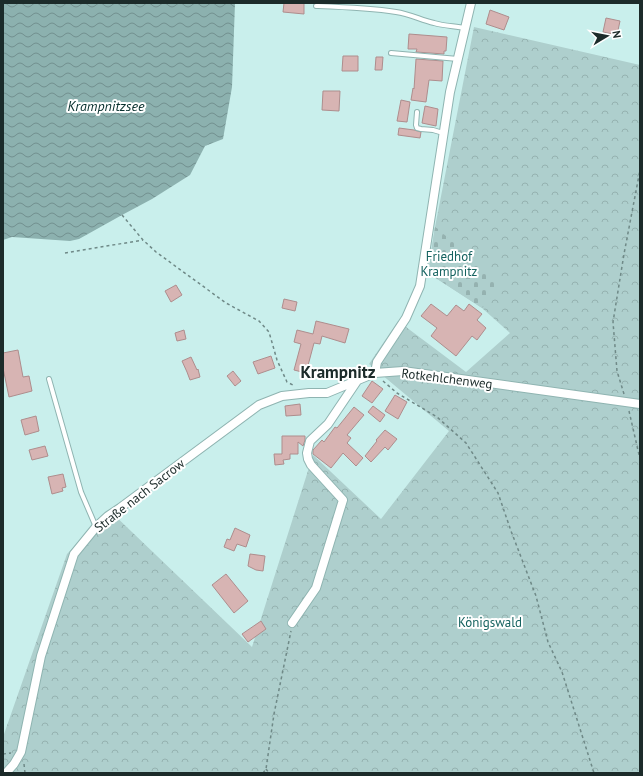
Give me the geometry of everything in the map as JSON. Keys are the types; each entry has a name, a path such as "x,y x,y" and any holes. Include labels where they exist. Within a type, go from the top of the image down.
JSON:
{"street":[{"path":"375,373 377,362 406,318 420,286 450,92 472,3"},
{"name":"Rotkehlchenweg","path":"375,373 404,371 640,404"},
{"name":"Straße nach Sacrow","path":"6,773 14,764 21,752 41,656 74,554 96,526 258,405 282,396 327,393 375,373"},
{"path":"292,623 316,588 343,500 311,465 307,453 310,441 328,424 358,380"}],"lane":[{"path":"316,6 396,12 410,15 435,24 466,28"},
{"path":"391,53 458,59"},
{"path":"417,112 417,128 444,133"},
{"path":"49,379 81,492 96,526"}],"path":[{"path":"640,170 613,322 617,371 627,403 640,459"},
{"path":"122,215 143,240 156,252 226,303 259,321 269,332 277,360 287,382 309,393"},
{"path":"65,253 143,240"},
{"path":"375,373 397,393 437,417 466,443 498,493 536,596 548,642 562,672 594,773"},
{"path":"263,773 266,769 274,714 292,623"},
{"path":"266,769 268,773"}],"green space":[{"name":"Königswald","path":"474,27 640,65 640,773 3,773 3,737 67,554 109,510 252,647 313,455 381,519 449,431 369,364 398,321 466,372 510,333 482,308 428,273 435,227"},
{"name":"Friedhof Krampnitz","path":"435,227 503,283 482,308 428,273"}],"water":[{"name":"Krampnitzsee","path":"3,3 235,3 232,87 223,139 205,146 190,175 152,199 79,239 70,241 12,237 3,240"}],"building":[{"path":"284,3 304,3 304,14 283,12"},
{"path":"490,10 509,17 504,30 486,24"},
{"path":"606,18 620,21 617,35 603,32"},
{"path":"409,34 447,37 446,51 444,51 444,54 416,52 417,49 408,49"},
{"path":"343,56 358,56 358,71 342,71"},
{"path":"376,57 383,57 382,70 375,70"},
{"path":"416,59 443,61 442,81 429,80 426,102 411,100 413,88 414,89"},
{"path":"323,91 340,91 339,111 322,110"},
{"path":"401,100 410,102 407,122 397,121"},
{"path":"425,106 438,109 436,126 422,123"},
{"path":"399,128 421,132 420,138 398,135"},
{"path":"176,285 182,295 171,302 165,291"},
{"path":"284,299 297,302 295,311 282,308"},
{"path":"431,304 447,316 456,305 464,311 469,304 482,314 477,320 486,328 477,340 472,336 456,356 431,336 437,328 421,316"},
{"path":"316,321 349,329 345,343 322,336 320,344 314,343 306,373 294,370 301,344 294,342 297,330 313,334"},
{"path":"184,330 186,339 177,341 175,333"},
{"path":"18,350 23,377 29,376 32,391 9,397 3,368 3,353"},
{"path":"271,356 275,368 258,374 253,362"},
{"path":"191,357 197,370 198,369 200,377 190,380 182,361"},
{"path":"233,371 241,381 235,386 227,376"},
{"path":"372,381 383,389 372,403 362,396"},
{"path":"395,395 407,402 398,419 385,411"},
{"path":"300,404 301,415 286,416 285,406"},
{"path":"373,406 385,415 380,422 368,412"},
{"path":"354,407 364,415 347,435 351,438 347,443 363,458 356,466 343,453 331,468 313,454 313,450 322,440 324,442 335,427 337,428"},
{"path":"36,416 39,431 25,435 21,420"},
{"path":"385,430 397,439 388,450 385,447 371,462 365,456"},
{"path":"282,436 305,436 305,440 303,446 298,442 298,454 290,454 290,459 283,460 284,464 275,465 274,454 282,454"},
{"path":"45,446 48,456 32,460 29,450"},
{"path":"63,474 66,487 62,488 63,491 52,494 48,477"},
{"path":"235,528 250,535 246,547 237,544 234,551 224,547 227,539 230,540"},
{"path":"250,554 265,556 263,571 256,570 248,566"},
{"path":"226,574 248,601 234,613 212,585"},
{"path":"261,621 266,629 248,642 242,634"}],"district":[{"name":"Krampnitz","path":"338,372"}]}
